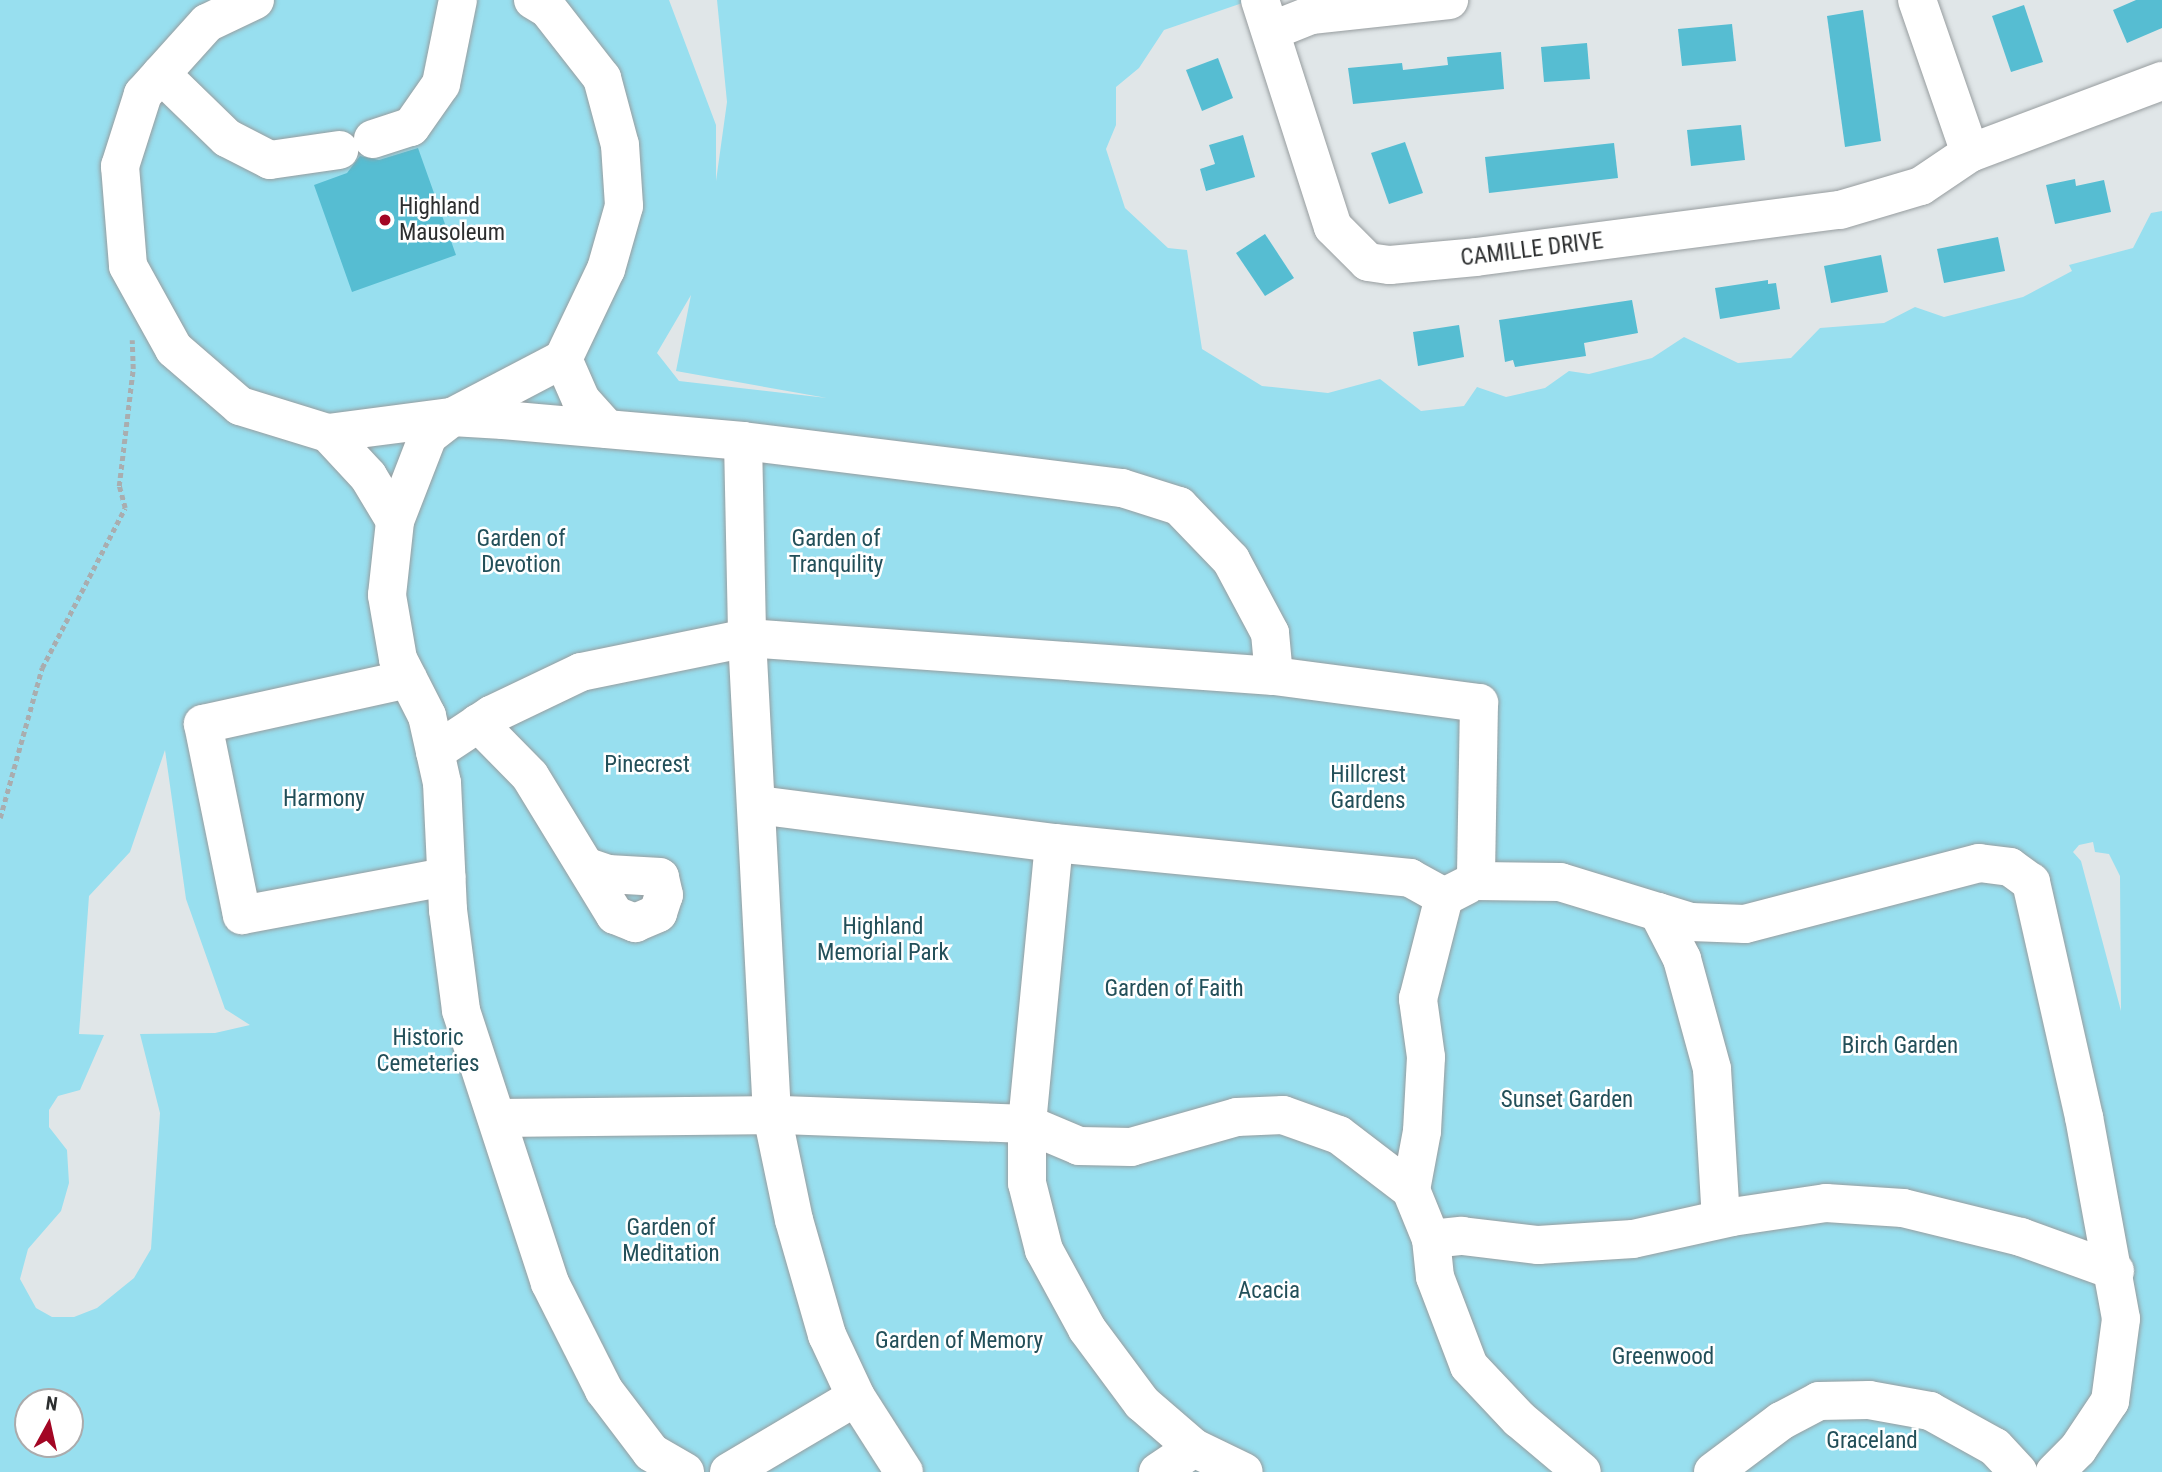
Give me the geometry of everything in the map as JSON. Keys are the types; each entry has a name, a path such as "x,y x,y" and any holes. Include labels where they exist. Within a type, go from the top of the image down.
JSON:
{"street":[{"path":"255,0 207,23 143,94 120,166 128,265 174,349 240,406 328,433 452,418 743,441 1122,488 1180,506 1231,560 1270,633 1274,676"},
{"path":"161,74 228,138 270,160 356,145 411,127 441,84 458,0"},
{"path":"534,0 548,9 602,78 620,145 624,206 606,269 563,359 452,418 428,436 395,521 387,595 398,659 427,716 442,783 446,877 461,1010 550,1283 604,1390 651,1452 684,1472"},
{"path":"1266,15 1311,15 1449,0"},
{"path":"1917,0 1970,153"},
{"name":"CAMILLE DRIVE","path":"1266,15 1333,227 1368,262 1390,265 1476,257 1840,209 1921,186 1970,153 2162,80"},
{"path":"563,359 581,400 607,429"},
{"path":"328,433 368,476 395,521"},
{"path":"743,441 747,638 758,805 772,1115 794,1220 824,1322 856,1397 904,1472"},
{"path":"435,751 478,723 581,672 747,638 1274,676 1479,703 1460,889 1418,999 1426,1057 1422,1131 1411,1190"},
{"path":"408,678 203,724 242,915 446,877"},
{"path":"478,723 530,776 588,867"},
{"path":"758,805 1054,842 1410,878 1460,889 1560,882 1691,922 1745,924 1979,863 2011,867 2031,882 2115,1271 2121,1319 2110,1401 2078,1449 2055,1472"},
{"path":"1054,842 1027,1124 1027,1183 1044,1250 1087,1329 1142,1403 1194,1448 1244,1472"},
{"path":"1658,912 1682,959 1712,1069 1721,1219"},
{"path":"498,1118 772,1115 1027,1124 1079,1146 1131,1147 1237,1117 1283,1115 1339,1135 1411,1190 1431,1239 1435,1277 1469,1366 1519,1419 1573,1460 1582,1472"},
{"path":"1431,1239 1462,1236 1538,1245 1633,1238 1721,1219 1826,1203 1903,1208 2021,1237 2115,1271"},
{"path":"729,1472 856,1397"},
{"path":"1713,1472 1781,1421 1819,1401 1869,1400 1930,1411 1995,1447 2018,1472"},
{"path":"1158,1472 1194,1448"}],"path":[{"path":"0,818 42,668 125,508 119,486 133,369 131,329 142,292"}],"green space":[{"name":"Highland Memorial Park","path":"0,0 669,0 716,125 716,181 727,102 717,0 1251,0 1164,30 1139,68 1116,87 1116,125 1106,149 1125,208 1168,248 1187,250 1202,349 1262,386 1328,393 1380,379 1421,411 1464,406 1477,387 1506,397 1545,388 1569,371 1589,374 1652,358 1684,337 1738,363 1791,358 1820,328 1884,323 1915,307 1944,317 2023,297 2072,271 2069,265 2133,248 2151,213 2162,211 2162,1472 0,1472","holes":["691,295 676,371 827,398 679,381 657,353","165,750 186,899 225,1009 250,1025 215,1033 140,1034 160,1113 151,1249 134,1278 97,1308 74,1317 52,1317 36,1308 20,1279 28,1249 61,1211 69,1183 67,1150 49,1127 49,1110 58,1096 80,1090 104,1035 79,1034 89,896 130,852","2093,842 2095,852 2109,854 2120,876 2121,1011 2081,861 2073,852 2079,845"]}],"building":[{"path":"2136,0 2162,0 2162,28 2127,43 2113,10"},
{"path":"2024,5 2043,62 2011,72 1992,16"},
{"path":"1863,10 1881,141 1845,147 1827,16"},
{"path":"1732,24 1736,61 1682,66 1678,29"},
{"path":"1587,43 1590,79 1544,82 1541,47"},
{"path":"1501,52 1504,89 1353,104 1348,68 1402,63 1403,70 1448,65 1447,57"},
{"path":"1218,58 1233,98 1202,111 1186,70"},
{"path":"1741,125 1745,160 1691,166 1687,130"},
{"path":"1243,135 1255,177 1206,191 1200,169 1215,164 1209,145"},
{"path":"1405,142 1423,193 1389,204 1371,153"},
{"path":"1614,143 1618,178 1489,193 1485,157"},
{"name":"Highland Mausoleum","path":"418,148 456,255 352,292 314,185 347,173 360,156 379,160"},
{"path":"2075,179 2076,186 2104,180 2111,212 2055,224 2046,185"},
{"path":"1265,234 1294,278 1265,296 1236,253"},
{"path":"1998,237 2005,271 1944,283 1937,249"},
{"path":"1881,255 1888,292 1831,303 1824,266"},
{"path":"1768,280 1768,284 1776,283 1780,309 1720,319 1715,288"},
{"path":"1632,300 1638,333 1584,343 1586,356 1515,367 1513,360 1505,362 1499,320"},
{"path":"1459,325 1464,357 1418,366 1413,332"}],"place":[{"name":"Highland Mausoleum","path":"385,220"}],"park label":[{"name":"Garden of Devotion","path":"521,552"},
{"name":"Garden of Tranquility","path":"836,552"},
{"name":"Pinecrest","path":"647,765"},
{"name":"Hillcrest Gardens","path":"1368,788"},
{"name":"Harmony","path":"324,799"},
{"name":"Garden of Faith","path":"1174,989"},
{"name":"Birch Garden","path":"1900,1046"},
{"name":"Historic Cemeteries","path":"428,1051"},
{"name":"Sunset Garden","path":"1567,1100"},
{"name":"Garden of Meditation","path":"671,1241"},
{"name":"Acacia","path":"1269,1291"},
{"name":"Garden of Memory","path":"959,1341"},
{"name":"Greenwood","path":"1663,1357"},
{"name":"Graceland","path":"1872,1441"}]}
